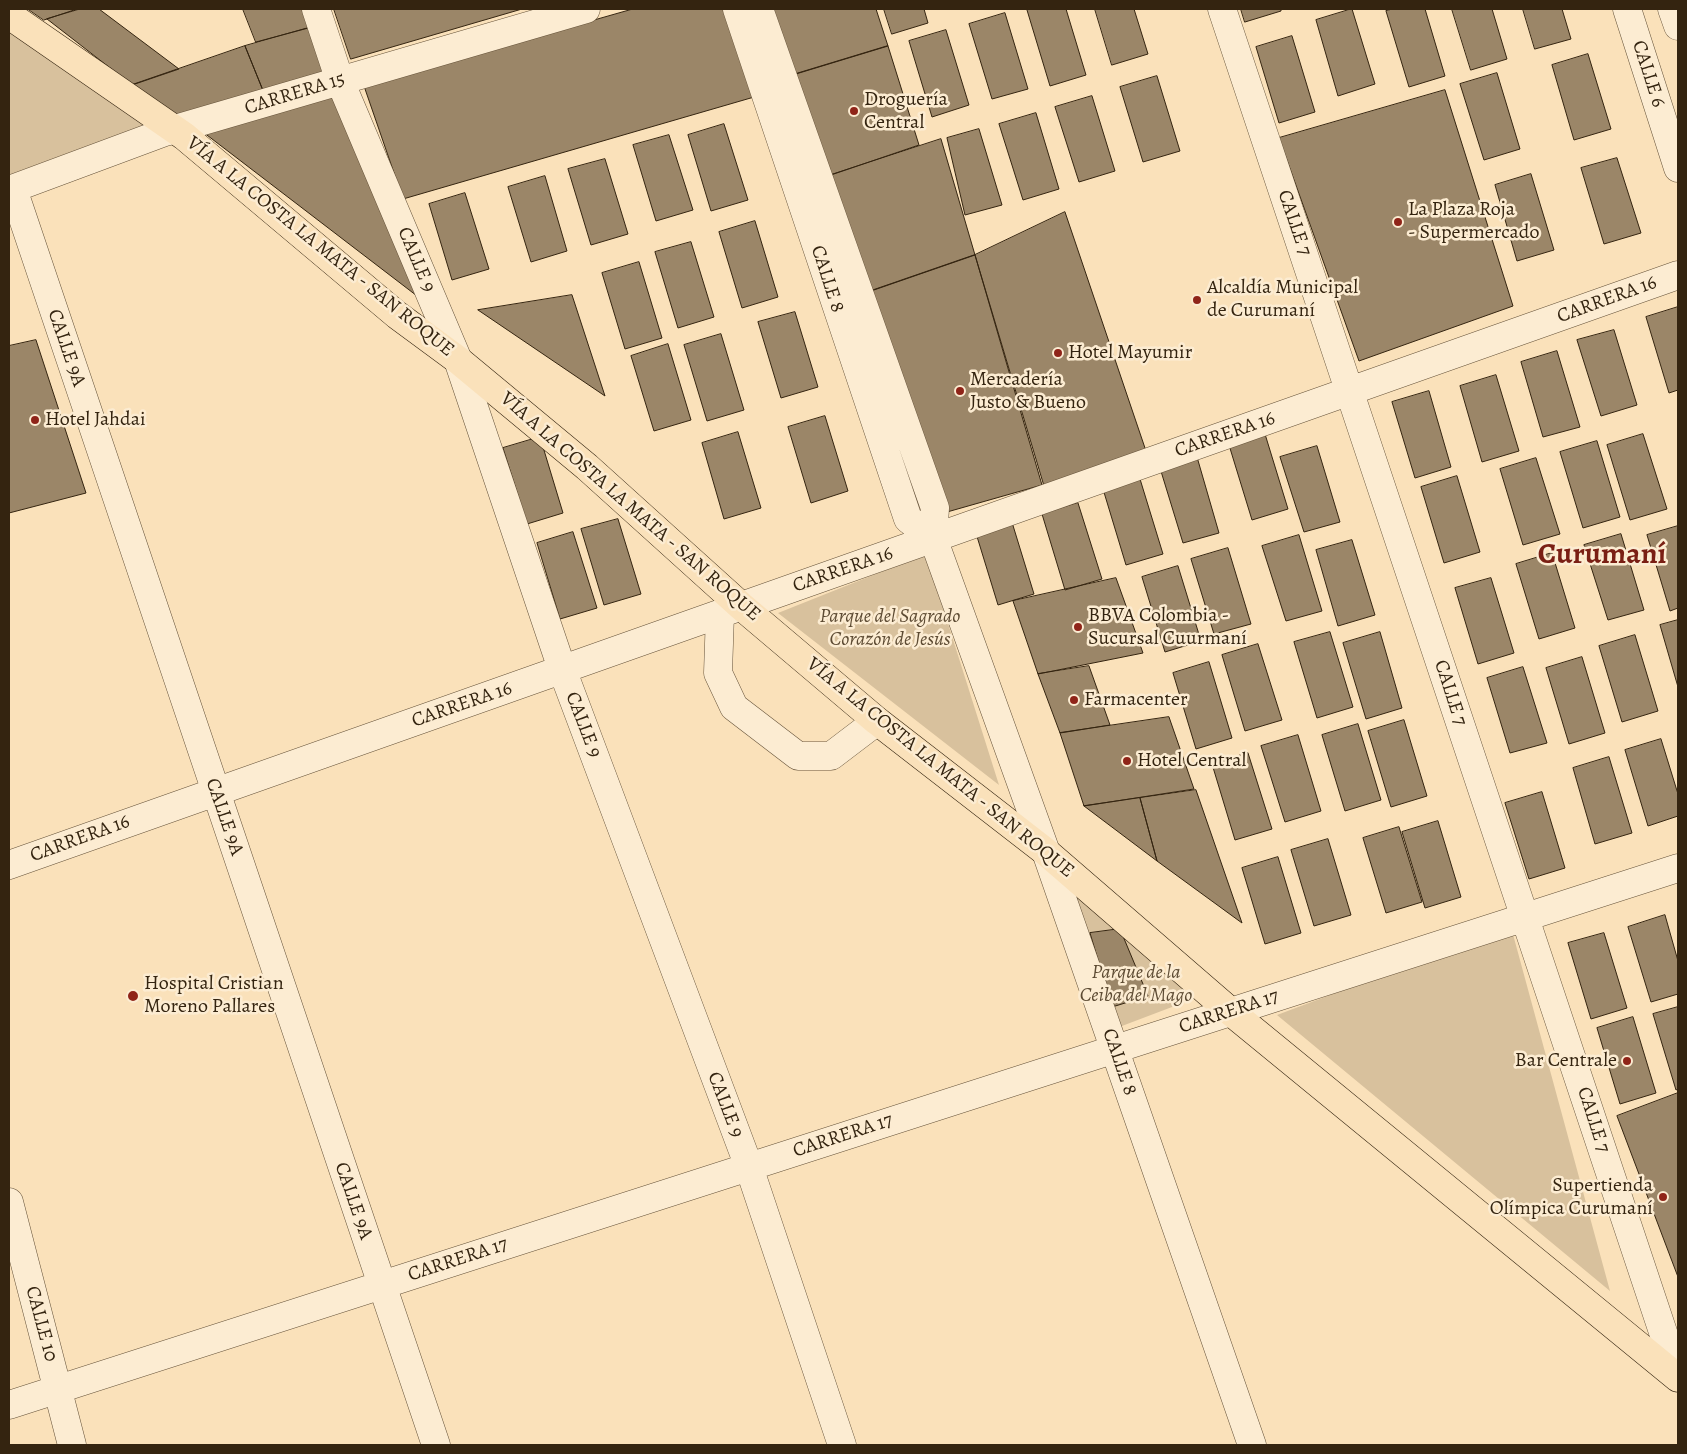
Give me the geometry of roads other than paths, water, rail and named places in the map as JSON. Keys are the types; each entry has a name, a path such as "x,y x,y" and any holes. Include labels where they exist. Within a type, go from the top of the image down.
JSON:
{"highway":[{"name":"VÍA A LA COSTA LA MATA - SAN ROQUE","path":"9,15 184,136 397,315 458,360 587,467 730,610 878,720 1046,852 1231,1012 1678,1378"}],"street":[{"name":"CALLE 9","path":"316,9 340,81 458,360 562,669 749,1167 842,1445"},
{"name":"CARRERA 15","path":"11,190 165,132 586,9"},
{"name":"CALLE 8","path":"737,9 908,519 933,538"},
{"name":"CALLE 8","path":"759,9 935,508 933,538 1046,852 1252,1445"},
{"name":"CALLE 7","path":"1222,9 1678,1378"},
{"name":"CALLE 6","path":"1627,9 1678,168"},
{"path":"1672,9 1678,26"},
{"name":"CALLE 9A","path":"11,190 436,1445"},
{"name":"CARRERA 16","path":"9,865 1678,275"},
{"path":"730,610 718,673 730,699 734,707 798,756 831,756 878,720"},
{"name":"CARRERA 17","path":"9,1405 1678,868"},
{"name":"CALLE 10","path":"9,1202 72,1445"}],"place":[{"name":"Droguería Central","path":"854,111"},
{"name":"La Plaza Roja - Supermercado","path":"1398,222"},
{"name":"Alcaldía Municipal de Curumaní","path":"1197,300"},
{"name":"Hotel Mayumir","path":"1058,353"},
{"name":"Mercadería Justo & Bueno","path":"960,391"},
{"name":"Hotel Jahdai","path":"35,420"},
{"name":"BBVA Colombia - Sucursal Cuurmaní","path":"1078,627"},
{"name":"Farmacenter","path":"1074,700"},
{"name":"Hotel Central","path":"1127,761"},
{"name":"Hospital Cristian Moreno Pallares","path":"133,996"},
{"name":"Bar Centrale","path":"1627,1061"},
{"name":"Supertienda Olímpica Curumaní","path":"1663,1197"}],"district":[{"name":"Curumaní","path":"1602,556"}],"park label":[{"name":"Parque del Sagrado Corazón de Jesús","path":"890,628"},
{"name":"Parque de la Ceiba del Mago","path":"1136,984"}]}
